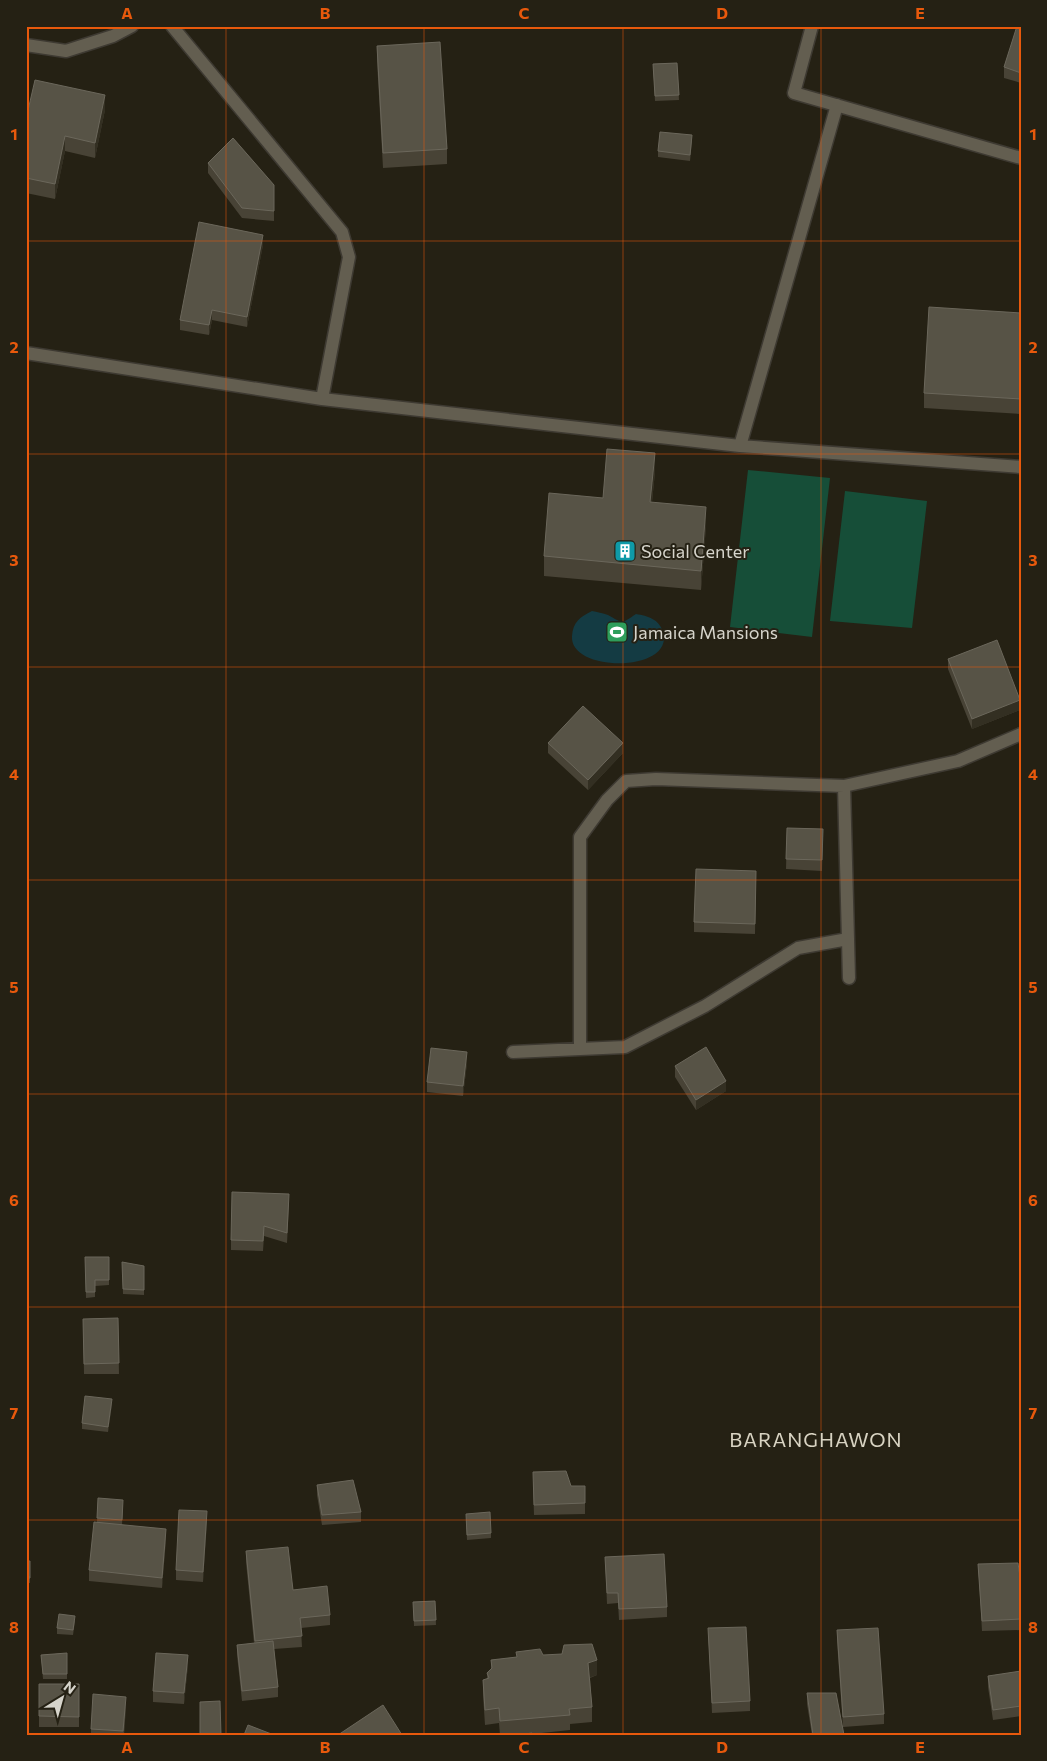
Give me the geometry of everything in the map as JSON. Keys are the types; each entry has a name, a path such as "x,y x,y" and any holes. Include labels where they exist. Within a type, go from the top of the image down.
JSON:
{"street":[{"path":"26,45 66,51 113,36 132,26"},
{"path":"172,26 342,232 349,257 322,399"},
{"path":"812,26 794,94 1021,158"},
{"path":"740,446 837,106"},
{"path":"26,353 322,399 740,446 1021,467"},
{"path":"580,1049 580,837 607,800 626,780 656,779 844,786 958,761 1021,734"},
{"path":"844,786 849,978"},
{"path":"513,1052 625,1047 705,1006 798,948 848,939"}],"green space":[{"path":"748,470 830,478 812,637 730,627"},
{"path":"845,491 927,501 912,628 830,621"}],"water":[{"name":"Jamaica Mansions","path":"592,611 606,614 622,622 636,614 652,619 659,624 663,632 662,645 653,655 639,661 603,662 587,657 576,648 572,636 578,621"}],"building":[{"path":"1017,26 1021,26 1021,73 1004,67"},
{"path":"440,42 447,149 383,153 377,46"},
{"path":"677,63 679,95 655,96 653,64"},
{"path":"35,80 105,95 95,143 65,136 55,184 26,178 26,119"},
{"path":"660,132 692,135 690,155 658,151"},
{"path":"233,138 274,185 274,211 242,208 208,163"},
{"path":"199,222 263,235 247,317 212,310 209,325 180,320"},
{"path":"929,307 1021,313 1021,399 924,393"},
{"name":"Social Center","path":"607,449 655,453 650,502 706,507 701,571 544,556 549,493 603,498"},
{"path":"997,640 1020,700 972,719 948,659"},
{"path":"583,706 623,743 588,780 548,743"},
{"path":"787,828 823,829 822,860 786,859"},
{"path":"696,869 756,871 755,924 694,922"},
{"path":"706,1047 726,1081 696,1100 675,1066"},
{"path":"431,1048 467,1052 463,1086 427,1082"},
{"path":"232,1192 289,1194 287,1233 264,1226 263,1241 231,1240"},
{"path":"85,1257 109,1257 109,1280 95,1280 95,1292 86,1292"},
{"path":"122,1262 144,1266 144,1290 123,1289"},
{"path":"118,1318 119,1363 84,1364 83,1319"},
{"path":"85,1396 112,1399 108,1427 82,1423"},
{"path":"566,1471 571,1486 585,1486 585,1503 534,1505 533,1472"},
{"path":"353,1480 361,1512 322,1515 317,1485"},
{"path":"98,1498 123,1500 122,1520 97,1518"},
{"path":"179,1510 207,1511 203,1572 176,1570"},
{"path":"490,1512 491,1533 467,1535 466,1514"},
{"path":"94,1522 166,1529 162,1578 89,1570"},
{"path":"288,1547 293,1590 327,1586 330,1615 300,1618 302,1636 255,1641 246,1551"},
{"path":"664,1554 667,1607 619,1609 618,1593 607,1593 605,1557"},
{"path":"26,1561 30,1561 30,1578 26,1576"},
{"path":"1018,1563 1021,1584 1021,1619 982,1621 978,1564"},
{"path":"26,1576 29,1576 27,1607 26,1607"},
{"path":"435,1601 436,1620 414,1621 413,1602"},
{"path":"59,1614 75,1616 73,1630 57,1628"},
{"path":"746,1627 750,1701 712,1703 708,1628"},
{"path":"878,1628 884,1714 843,1717 837,1630"},
{"path":"273,1641 278,1687 242,1691 237,1645"},
{"path":"592,1644 597,1660 588,1663 592,1707 569,1709 570,1715 500,1721 499,1708 485,1710 483,1680 489,1678 487,1673 492,1668 491,1660 517,1657 516,1652 540,1649 543,1655 562,1654 564,1645"},
{"path":"67,1653 67,1674 43,1674 41,1655"},
{"path":"156,1653 188,1655 184,1693 153,1691"},
{"path":"1021,1671 1021,1706 993,1710 988,1676"},
{"path":"39,1684 79,1684 79,1717 39,1716"},
{"path":"807,1693 836,1693 844,1735 813,1735"},
{"path":"93,1694 126,1697 123,1731 91,1729"},
{"path":"220,1701 221,1735 200,1735 200,1702"},
{"path":"383,1705 402,1735 338,1735"},
{"path":"248,1725 274,1735 244,1735"}],"place":[{"name":"Social Center","path":"625,551"},
{"name":"Jamaica Mansions","path":"617,632"}],"district":[{"name":"BARANGHAWON","path":"816,1439"}]}
